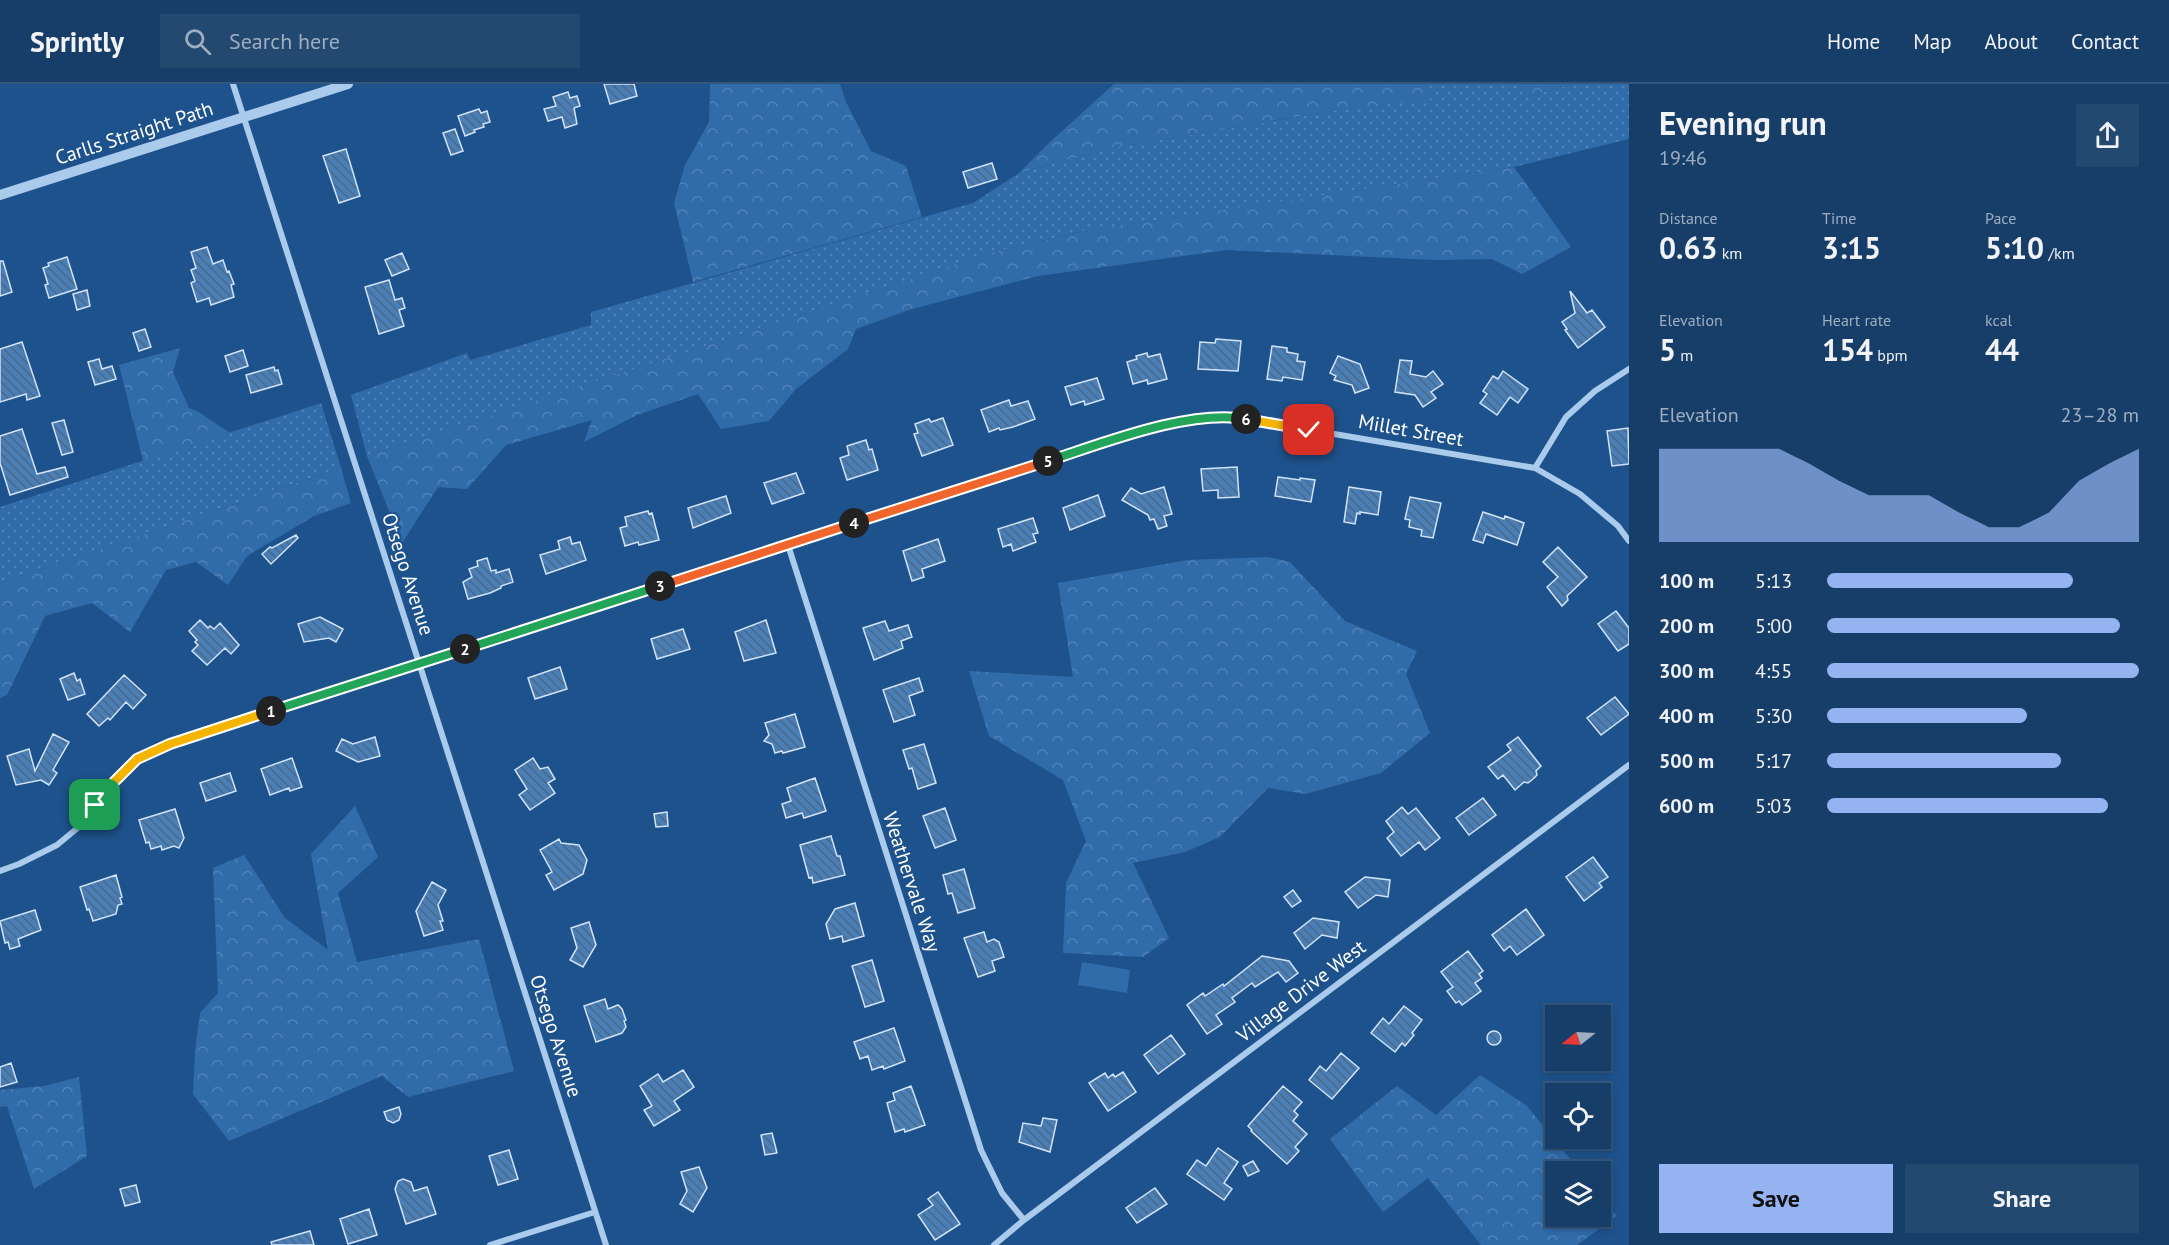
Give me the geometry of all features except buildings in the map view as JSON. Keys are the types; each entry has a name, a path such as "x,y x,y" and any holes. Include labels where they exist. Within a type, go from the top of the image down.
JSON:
{"street":[{"name":"Otsego Avenue","path":"233,84 606,1245"},
{"name":"Carlls Straight Path","path":"0,195 348,84"},
{"path":"1535,468 1566,417 1595,391 1629,369"},
{"name":"Millet Street","path":"0,871 57,845 80,826 114,782 137,759 170,744 1093,446 1179,421 1234,417 1535,468 1580,494 1618,526 1629,541"},
{"name":"Weathervale Way","path":"788,544 981,1150 1002,1193 1024,1220"},
{"name":"Village Drive West","path":"994,1245 1024,1220 1629,765"},
{"path":"490,1245 595,1212"}],"green space":[{"path":"710,84 840,84 846,102 871,151 906,166 922,217 693,282 674,203 685,165 709,122"},
{"path":"1114,84 1419,84 1434,98 1337,110 1113,148 1019,173"},
{"path":"1419,84 1523,84 1523,98 1573,84 1629,84 1629,139 1514,167 1083,231 991,253 367,456 351,395 467,353 470,360 591,325 591,312 973,203 1019,173 1113,148 1343,109 1433,98"},
{"path":"1523,84 1573,84 1523,98"},
{"path":"1514,167 1571,247 1522,274 1492,259 1435,260 1227,250 1038,276 912,309 856,329 848,349 796,389 769,421 721,429 698,394 637,415 584,442 592,420 506,445 467,489 438,487 402,543 367,456 990,253 1088,230"},
{"path":"180,348 173,372 189,408 230,433 143,461 119,365"},
{"path":"321,403 341,468 0,583 0,507"},
{"path":"341,468 351,503 314,516 247,556 228,585 196,562 166,570 130,632 92,603 45,616 7,695 0,698 0,583"},
{"path":"1268,557 1290,562 1345,621 1417,651 1406,674 1430,733 1381,773 1305,794 1268,788 1220,837 1185,852 1133,863 1169,938 1143,957 1063,953 1066,883 1086,841 1063,780 989,736 969,671 1073,677 1058,583 1188,560"},
{"path":"355,806 378,857 338,893 357,962 479,939 514,1071 408,1097 382,1076 229,1141 193,1094 200,1013 218,993 213,868 244,855 285,918 328,950 311,854"},
{"path":"1082,962 1130,970 1127,993 1078,985"},
{"path":"1480,1075 1527,1106 1545,1128 1545,1149 1562,1149 1572,1161 1545,1161 1545,1227 1602,1227 1577,1245 1481,1245 1428,1178 1383,1212 1330,1139 1397,1086 1436,1115"},
{"path":"79,1077 87,1156 34,1189 7,1106 0,1107 0,1090 44,1086"},
{"path":"1611,1208 1617,1216 1611,1220"}],"route":[{"path":"95,805 137,759 170,744 1093,446 1179,421 1234,417 1309,430"}]}
